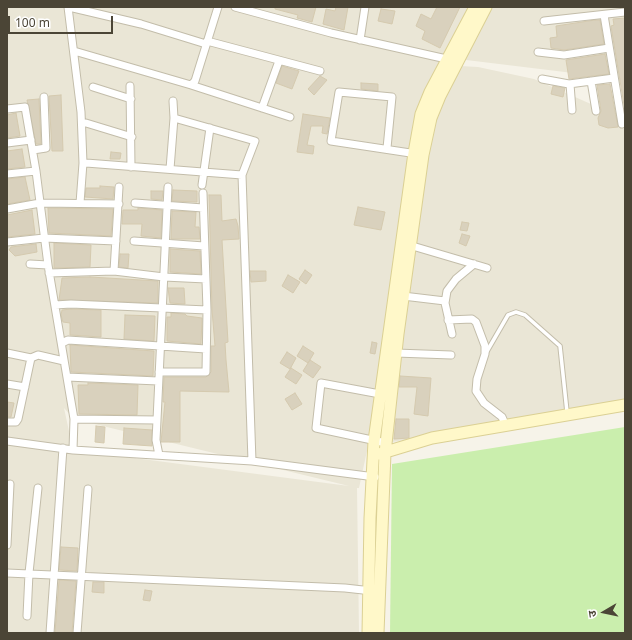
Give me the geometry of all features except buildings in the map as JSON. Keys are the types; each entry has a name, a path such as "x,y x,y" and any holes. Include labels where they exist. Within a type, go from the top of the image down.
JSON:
{"street":[{"path":"80,203 83,163 81,112 69,7 141,24 206,43 320,71"},
{"path":"191,85 196,81 206,43 218,7"},
{"path":"234,7 254,10 360,40 459,62"},
{"path":"360,40 365,7"},
{"path":"368,633 374,591 380,448 380,394 410,210 418,154 421,114 430,92 475,7"},
{"path":"418,154 440,96 459,62 486,7"},
{"path":"544,21 625,12"},
{"path":"604,15 622,124"},
{"path":"538,52 564,55 609,48"},
{"path":"74,50 191,85 290,117"},
{"path":"262,108 279,61"},
{"path":"542,79 570,84 614,78"},
{"path":"591,81 596,111"},
{"path":"570,84 572,110"},
{"path":"130,86 132,137 131,167"},
{"path":"93,87 131,99"},
{"path":"387,148 392,97 339,92 331,141 387,148 418,154"},
{"path":"33,150 46,148 44,97"},
{"path":"170,169 174,118 173,101"},
{"path":"7,109 25,107 33,150 48,264 74,419 73,450"},
{"path":"174,118 255,141 242,176 252,461"},
{"path":"86,123 132,137"},
{"path":"202,185 210,128"},
{"path":"7,143 31,140"},
{"path":"86,163 203,171 242,176"},
{"path":"7,174 36,171"},
{"path":"114,271 119,187"},
{"path":"159,455 156,440 168,187"},
{"path":"159,372 206,372 207,310 203,193"},
{"path":"7,209 40,203 119,204"},
{"path":"135,203 203,208"},
{"path":"380,448 396,353 410,245 410,210"},
{"path":"7,242 44,238 116,241"},
{"path":"134,241 204,246"},
{"path":"410,245 487,268"},
{"path":"30,264 48,264"},
{"path":"452,334 445,301 451,284 474,264"},
{"path":"50,273 114,271 164,278 206,279"},
{"path":"403,296 445,301"},
{"path":"55,305 71,304 162,310 207,310"},
{"path":"448,320 472,319 476,322 485,346 485,354 477,379 476,391 484,404 502,417 505,424"},
{"path":"62,342 68,340 206,349"},
{"path":"7,353 31,358 38,355 64,361"},
{"path":"396,353 451,355"},
{"path":"7,422 16,422 18,419 31,358"},
{"path":"67,377 158,381"},
{"path":"380,394 321,383 316,428 380,448 505,424 625,405"},
{"path":"7,384 25,387"},
{"path":"74,419 157,420"},
{"path":"7,441 73,450 252,461 378,477"},
{"path":"50,633 63,448"},
{"path":"7,545 10,484"},
{"path":"28,616 28,573 38,488"},
{"path":"77,633 80,576 88,489"},
{"path":"7,573 374,591"},
{"path":"374,591 378,633"}],"lane":[{"path":"485,354 508,315 516,312 525,315 560,346 568,414"}],"shaded area":[{"path":"7,7 625,7 625,89 614,78 458,59 460,66 478,67 534,79 625,119 625,404 386,443 409,255 359,488 357,488 359,633 7,633","holes":["64,408 74,419 349,486 73,450"]}],"green space":[{"path":"625,427 625,633 390,633 392,464"}]}
